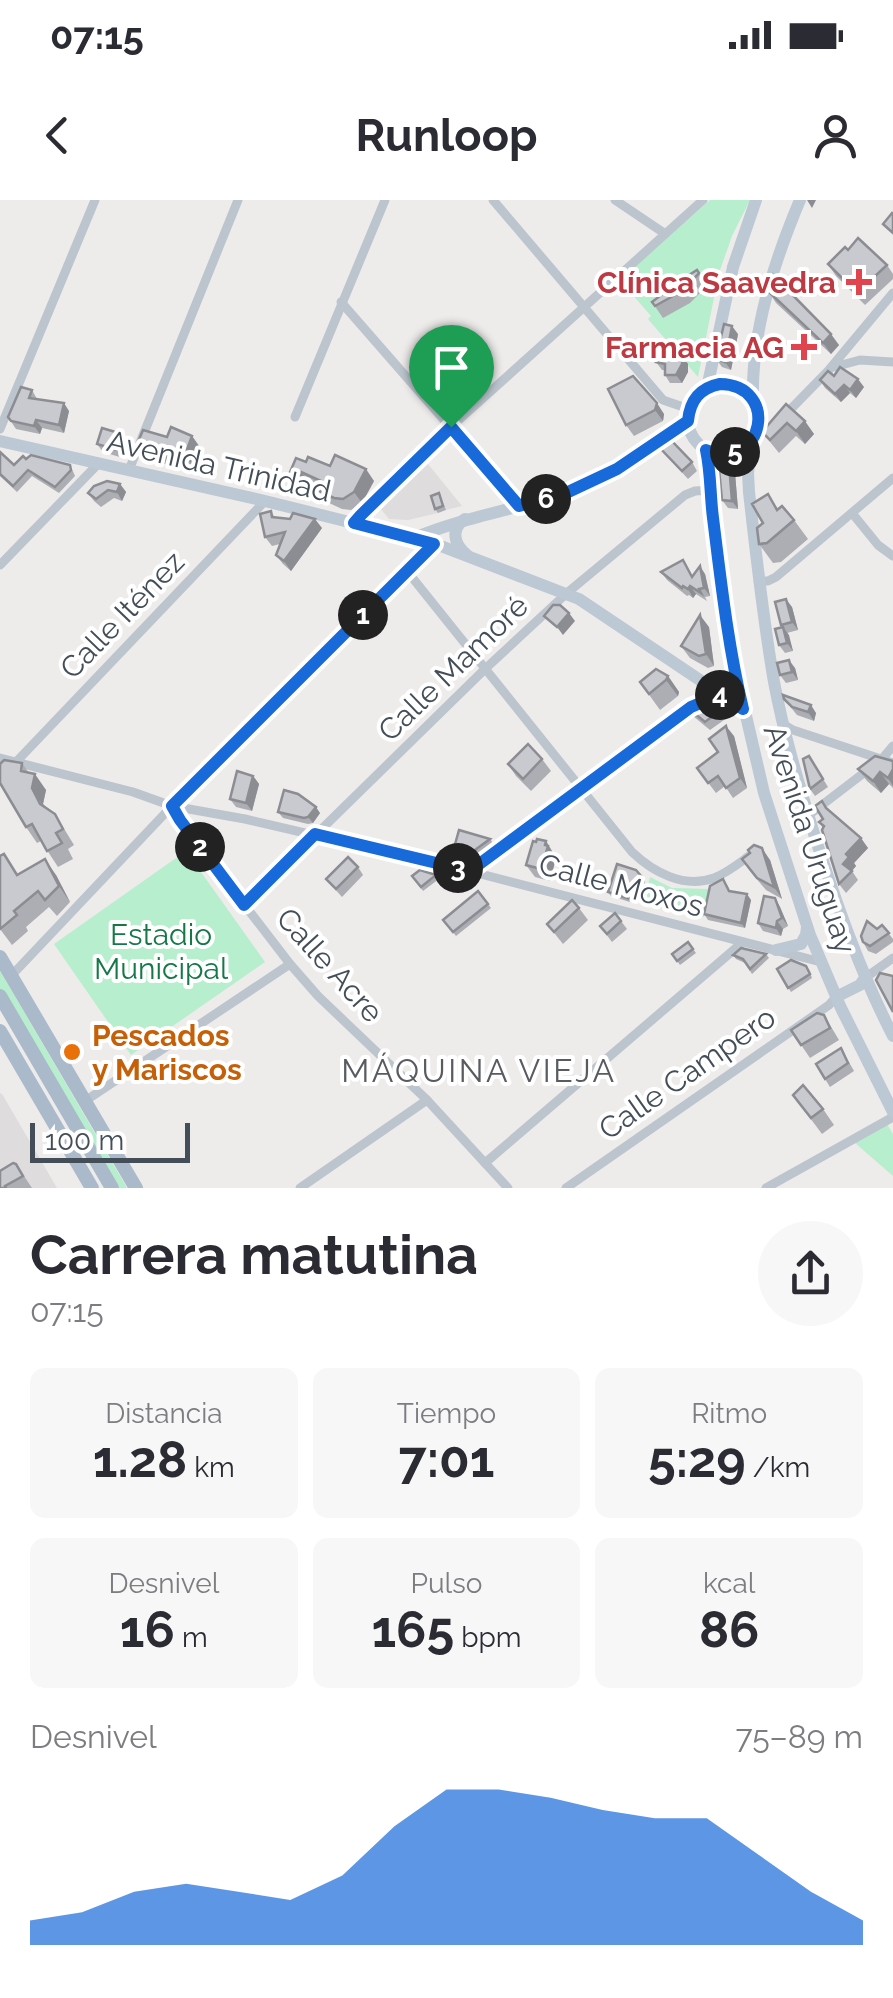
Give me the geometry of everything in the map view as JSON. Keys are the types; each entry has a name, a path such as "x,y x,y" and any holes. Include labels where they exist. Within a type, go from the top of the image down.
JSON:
{"main road":[{"path":"707,388 733,267 756,200"},
{"path":"753,400 752,374 769,287 800,200"},
{"path":"414,538 468,518 566,493 617,469 689,415 699,393 720,384 742,388 753,400 758,410 758,435 732,452 706,450 697,442 689,415"},
{"name":"Avenida Uruguay","path":"758,435 748,483 758,581 783,724 839,913 893,1036"},
{"name":"Avenida Trinidad","path":"0,440 354,523 469,556 567,593 743,709"},
{"name":"Avenida Uruguay","path":"706,450 730,647 777,837 836,997 893,1115"},
{"path":"468,518 459,524 455,535 460,548 469,556"},
{"path":"776,950 801,944 807,927"},
{"path":"0,957 136,1188"},
{"path":"836,997 860,985 865,978"},
{"path":"0,996 112,1188"},
{"path":"0,1031 92,1188"}],"street":[{"path":"0,429 95,200"},
{"path":"129,470 238,200"},
{"path":"295,417 385,200"},
{"path":"493,200 663,400 689,415"},
{"path":"615,200 664,233"},
{"path":"354,523 451,427 704,200"},
{"path":"776,424 828,370 893,292"},
{"path":"341,302 519,506"},
{"path":"828,370 860,360 893,362"},
{"path":"0,565 98,464"},
{"path":"758,581 776,578 893,478"},
{"name":"Calle Mamoré","path":"244,905 567,593 685,495 711,490"},
{"name":"Calle Iténez","path":"16,762 265,501"},
{"path":"852,513 878,545 893,556"},
{"path":"12,976 172,806 434,544"},
{"path":"407,571 632,852 657,872 668,877 708,880 760,849"},
{"path":"470,871 691,707 722,694"},
{"path":"783,724 893,763"},
{"path":"808,815 893,746"},
{"name":"Calle Moxos","path":"0,758 133,792 172,806 315,834 470,871 822,962"},
{"name":"Calle Acre","path":"172,806 244,905 318,996 427,1100 508,1188"},
{"path":"485,1163 743,942"},
{"path":"865,978 893,958"},
{"path":"85,1101 290,964"},
{"path":"865,978 888,976"},
{"name":"Calle Campero","path":"566,1188 836,997"},
{"path":"0,1063 14,1055"},
{"path":"300,1188 427,1100"},
{"path":"766,1188 893,1115"}],"shaded area":[{"path":"428,464 462,506 446,510 434,500 438,513 408,520 389,519 381,509"},
{"path":"2,1094 57,1188 0,1188"}],"green space":[{"path":"710,200 750,200 719,273 698,377 620,280"},
{"name":"Estadio Municipal","path":"186,851 265,962 131,1055 54,944"},
{"path":"650,877 672,888 710,889 704,917 644,904"},
{"path":"0,971 127,1188 117,1188 0,989"},
{"path":"887,1124 893,1134 893,1176 854,1142"}],"building":[{"path":"893,214 893,233 883,224"},
{"path":"858,238 887,265 857,293 828,264"},
{"path":"697,270 699,273 682,291 655,306 652,302"},
{"path":"773,275 831,334 823,343 769,292"},
{"path":"724,324 732,326 725,362 716,359"},
{"path":"672,347 672,355 682,356 682,364 676,375 665,375 665,364 656,362 661,349"},
{"path":"840,367 858,379 850,390 844,385 835,394 820,380 828,371 834,376"},
{"path":"633,376 657,403 655,410 626,425 608,389"},
{"path":"21,387 32,390 29,398 64,403 59,425 36,420 34,426 11,421 8,417"},
{"path":"786,404 805,421 796,431 787,423 770,440 762,432"},
{"path":"171,427 192,436 185,455 141,448 138,442 143,430 167,437"},
{"path":"102,428 122,434 120,448 97,444"},
{"path":"668,437 692,462 682,471 657,445"},
{"path":"0,452 14,465 23,456 26,459 31,455 70,465 71,470 55,487 28,470 13,486 0,474"},
{"path":"335,455 366,469 354,492 343,499 319,491 323,482 301,472 296,483 287,479 296,458 306,462 308,457 330,466"},
{"path":"729,465 732,501 722,500 719,469"},
{"path":"107,481 120,484 117,492 108,490 96,499 88,493 94,486"},
{"path":"439,493 443,506 435,509 431,496"},
{"path":"768,494 777,510 782,506 794,520 767,543 759,544 757,528 763,523 752,504"},
{"path":"271,511 272,517 290,519 293,513 315,519 284,561 276,555 285,532 265,537 260,514"},
{"path":"683,560 692,577 700,566 704,588 699,589 701,593 690,586 682,588 661,572"},
{"path":"786,599 792,622 781,625 775,602"},
{"path":"553,605 560,605 569,613 557,627 544,616"},
{"path":"700,615 706,654 699,656 681,646"},
{"path":"783,627 787,643 779,645 775,629"},
{"path":"789,660 792,672 780,675 777,663"},
{"path":"656,669 668,676 649,694 640,682"},
{"path":"783,695 811,705 808,712 792,707"},
{"path":"702,700 718,712 705,722 688,708"},
{"path":"726,726 740,778 726,788 718,776 708,783 697,768 718,752 709,739"},
{"path":"528,744 542,759 523,779 508,764"},
{"path":"809,756 823,779 810,789 803,759"},
{"path":"875,756 893,761 888,778 880,772 873,781 858,769"},
{"path":"4,760 22,763 21,771 35,774 32,788 40,804 55,814 63,829 56,833 62,843 47,851 32,824 26,827 0,783 0,764"},
{"path":"237,771 253,776 246,803 230,799"},
{"path":"284,790 298,794 316,807 304,818 278,812"},
{"path":"822,801 861,838 846,854 849,857 843,864 852,871 839,884 824,826 819,822 823,819 815,806"},
{"path":"459,830 490,839 464,858 452,855"},
{"path":"537,839 546,841 548,846 541,869 526,865"},
{"path":"754,845 762,848 774,887 757,878 742,859"},
{"path":"4,854 17,875 45,859 59,886 45,900 38,891 0,929 0,856"},
{"path":"348,857 358,867 336,889 326,879"},
{"path":"617,864 636,870 642,877 638,897 633,900 608,892"},
{"path":"420,870 436,875 421,887 412,876"},
{"path":"723,879 729,891 747,894 741,923 704,914 710,886"},
{"path":"478,891 488,904 453,932 443,920"},
{"path":"764,896 775,898 782,918 776,928 758,923"},
{"path":"572,900 579,908 554,932 547,924"},
{"path":"615,913 621,921 607,934 600,926"},
{"path":"867,921 877,929 882,925 889,933 870,946 861,936"},
{"path":"688,942 693,949 677,961 672,954"},
{"path":"741,948 766,954 750,969 743,959 733,955"},
{"path":"791,960 806,966 810,974 788,988 777,969"},
{"path":"880,973 893,976 893,1012 876,980"},
{"path":"817,1013 824,1015 830,1028 801,1045 791,1030"},
{"path":"841,1048 848,1063 825,1079 816,1064"},
{"path":"803,1085 823,1109 811,1118 793,1095"},
{"path":"13,1163 23,1176 0,1188 0,1171"}],"place":[{"name":"Clínica Saavedra","path":"859,282"},
{"name":"Farmacia AG","path":"804,347"},
{"name":"Pescados y Mariscos","path":"72,1052"}],"district":[{"name":"MÁQUINA VIEJA","path":"479,1070"}],"route":[{"path":"729,384 742,388 758,410 759,422 752,441 732,452 706,450 730,647 743,709 722,694 691,707 470,871 315,834 244,905 172,806 434,544 354,523 451,427 519,506 566,493 617,469 688,421 693,400 707,388 729,384"}]}
